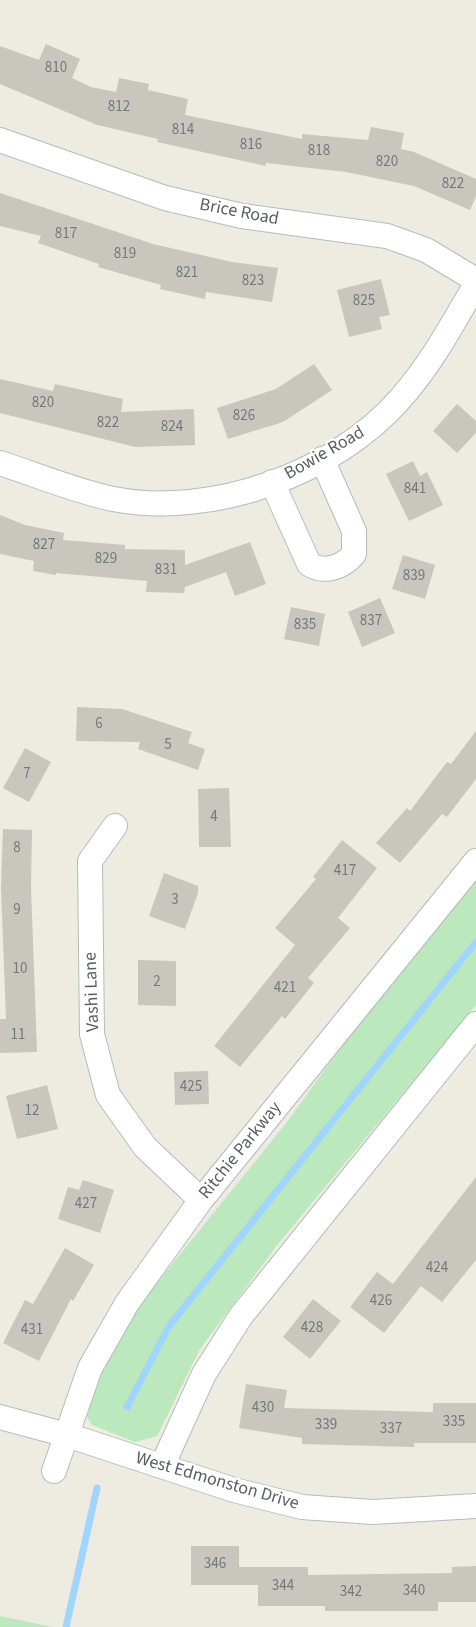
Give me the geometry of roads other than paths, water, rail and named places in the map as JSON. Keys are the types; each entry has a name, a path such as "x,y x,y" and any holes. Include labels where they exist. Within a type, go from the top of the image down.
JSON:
{"street":[{"name":"Brice Road","path":"0,141 165,198 242,216 387,236 426,250 476,282"},
{"name":"Bowie Road","path":"0,463 113,499 176,503 233,496 298,473 364,434 401,399 437,352 476,282"},
{"path":"272,482 309,564 322,569 342,565 354,554 356,540 322,459"},
{"name":"Vashi Lane","path":"115,826 90,861 92,1034 108,1095 145,1147 201,1200"},
{"name":"Ritchie Parkway","path":"54,1471 90,1368 127,1303 201,1200 476,861"},
{"path":"162,1466 204,1374 241,1316 476,1024"},
{"name":"West Edmonston Drive","path":"0,1417 68,1435 234,1490 302,1508 374,1512 476,1506"}],"waterway":[{"path":"127,1407 169,1326 476,942"},
{"path":"66,1627 97,1488"}]}
